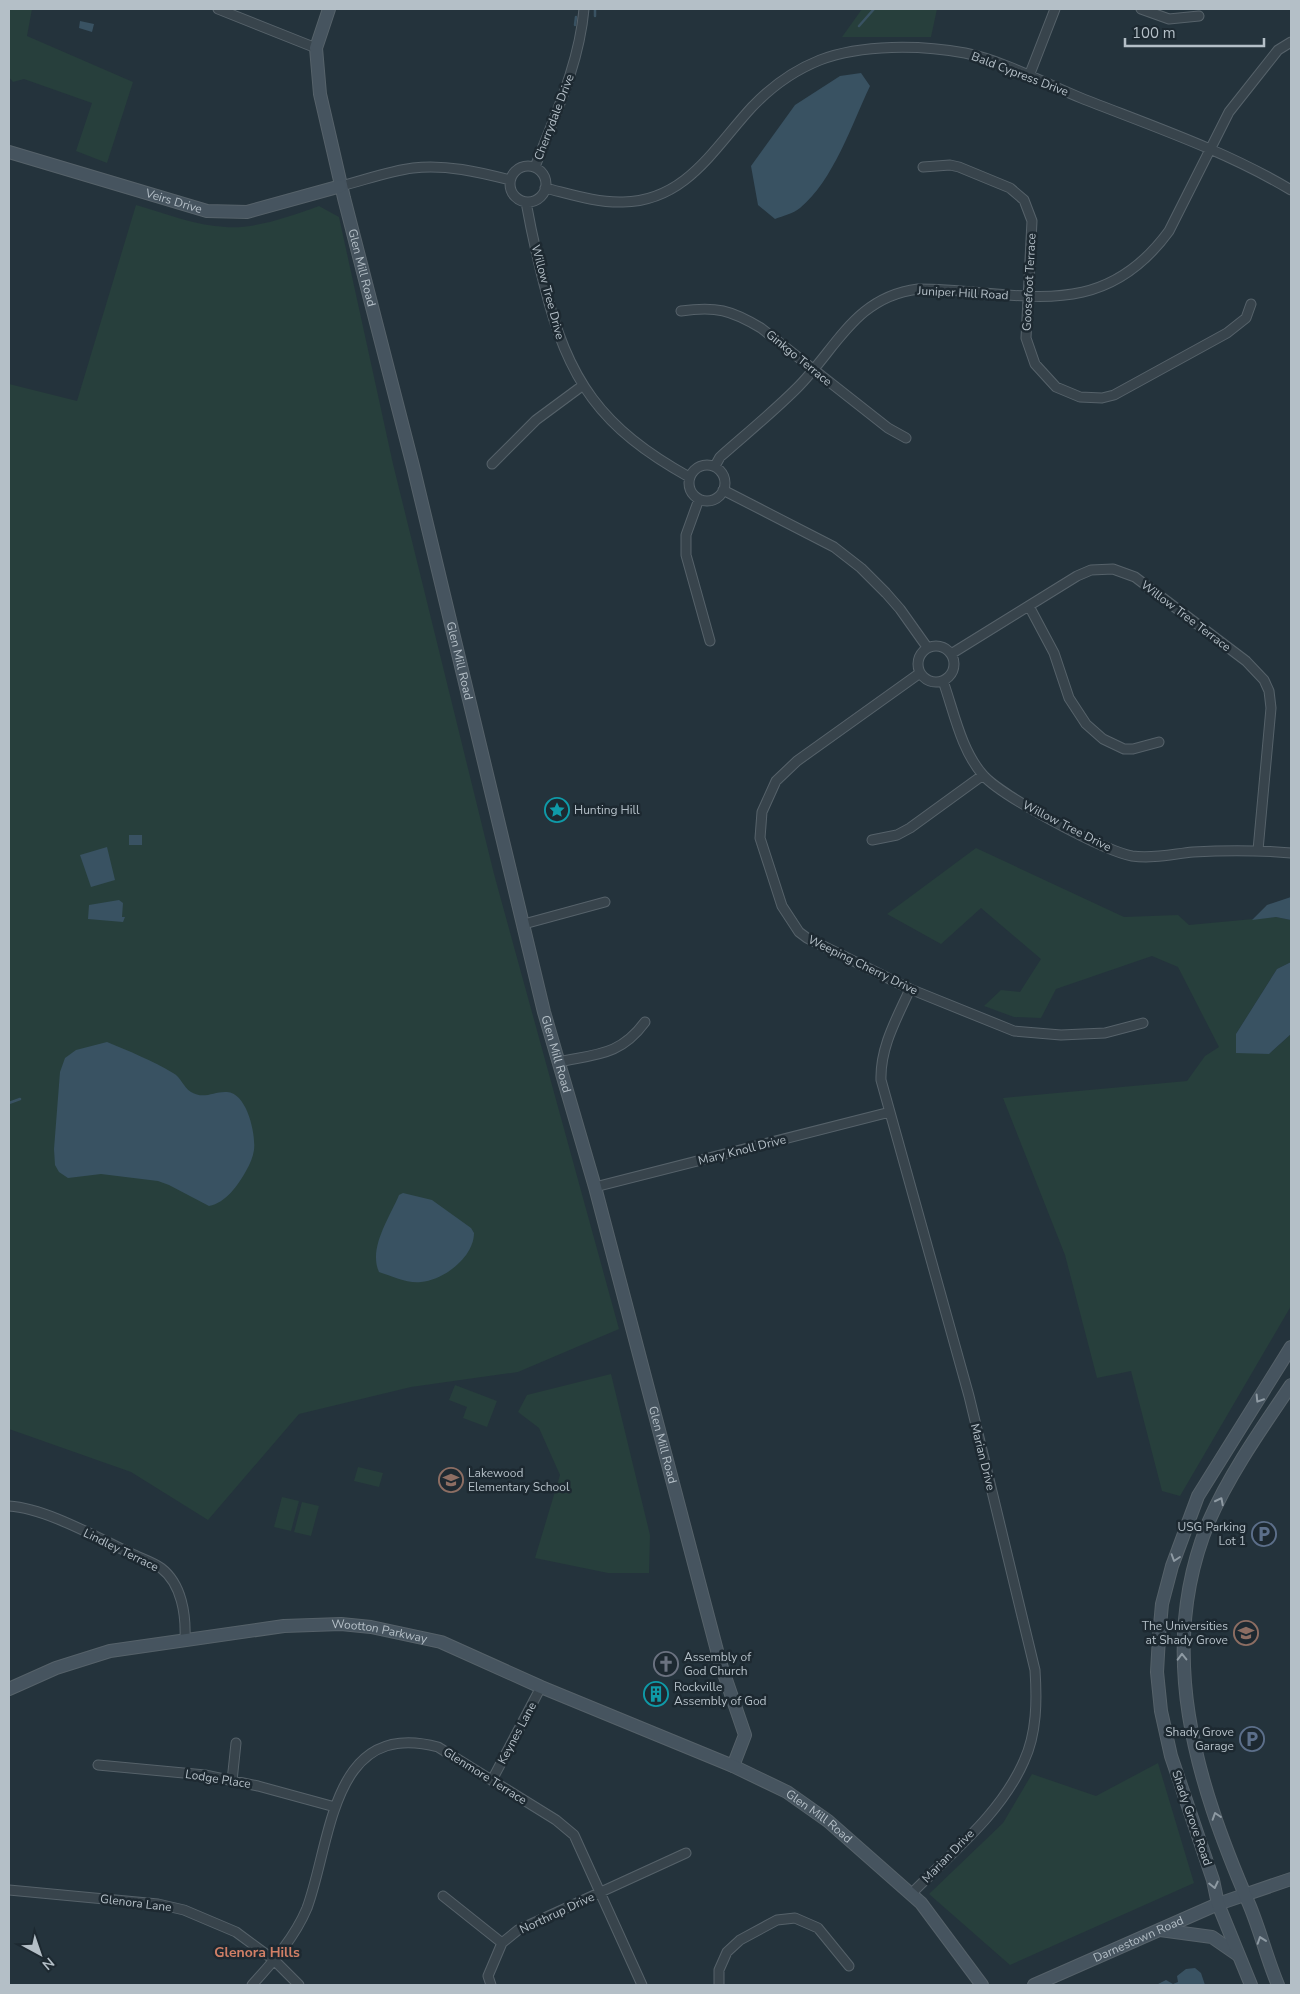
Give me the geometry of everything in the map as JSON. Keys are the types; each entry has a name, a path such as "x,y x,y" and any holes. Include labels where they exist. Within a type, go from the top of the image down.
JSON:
{"main road":[{"name":"Glen Mill Road","path":"329,9 316,48 320,94 341,186 413,466 544,1012 595,1188 720,1662 744,1728 743,1741 733,1766 787,1792 828,1821 911,1894 946,1934 982,1985"},
{"name":"Veirs Drive","path":"9,152 207,211 247,212 341,186"},
{"name":"Shady Grove Road","path":"1252,1985 1218,1904 1213,1880 1171,1756 1161,1711 1157,1672 1162,1604 1176,1556 1198,1496 1289,1356"},
{"name":"Shady Grove Road","path":"1278,1985 1196,1756 1186,1696 1182,1645 1187,1598 1196,1559 1210,1521 1228,1485 1291,1385"},
{"name":"Wootton Parkway","path":"9,1689 56,1668 110,1651 284,1626 340,1624 371,1627 441,1642 541,1687 733,1766"},
{"name":"Darnestown Road","path":"1034,1985 1218,1904 1291,1879"},
{"path":"1158,1930 1212,1937 1240,1957"}],"street":[{"path":"218,9 316,48"},
{"name":"Cherrydale Drive","path":"535,167 569,83 582,28 584,9"},
{"path":"1029,76 1055,9"},
{"path":"1141,9 1169,19 1199,16"},
{"name":"Juniper Hill Road","path":"715,466 720,457 783,402 813,370 860,313 882,299 898,293 930,289 1055,297 1091,290 1134,269 1157,247 1169,231 1228,112 1278,50 1291,42"},
{"name":"Bald Cypress Drive","path":"545,188 609,202 633,202 659,196 681,184 703,166 752,107 776,86 806,67 849,52 880,48 950,51 966,54 1029,76 1210,150 1264,174 1291,190"},
{"name":"Goosefoot Terrace","path":"923,167 950,165 1010,188 1024,200 1032,221 1026,338 1035,364 1043,375 1056,387 1080,397 1102,398 1128,388 1226,333 1246,318 1251,304"},
{"path":"522,166 535,167 545,178 545,188 538,198 526,202 513,195 510,180 517,169 522,166"},
{"path":"341,186 401,170 427,167 447,168 510,180"},
{"name":"Willow Tree Drive","path":"526,202 532,236 556,328 582,386 608,418 627,436 651,454 689,476"},
{"name":"Ginkgo Terrace","path":"681,312 707,308 740,315 761,328 888,428 906,438"},
{"path":"492,464 536,420 582,386"},
{"path":"699,500 689,488 689,476 697,467 703,465 715,466 723,474 723,490"},
{"path":"699,500 710,500 723,490"},
{"path":"723,490 834,547 861,568 886,593 900,609 927,648"},
{"path":"699,500 687,529 686,554 710,641"},
{"name":"Willow Tree Terrace","path":"952,654 1077,576 1091,570 1113,569 1123,571 1146,584 1258,672 1269,691 1270,708 1258,850"},
{"path":"1029,606 1054,653 1069,698 1086,724 1103,739 1124,749 1134,749 1159,742"},
{"path":"943,647 952,654 954,660 952,672 943,681 932,682 920,673 918,668 919,656 927,648 943,647"},
{"name":"Weeping Cherry Drive","path":"920,673 797,761 776,781 762,812 760,838 782,906 799,932 910,989 1014,1031 1061,1035 1105,1033 1143,1023"},
{"name":"Willow Tree Drive","path":"943,681 962,735 971,756 983,775 1013,798 1101,844 1133,856 1155,857 1191,852 1258,850 1291,852"},
{"path":"872,840 896,835 910,828 983,775"},
{"path":"524,924 604,902"},
{"name":"Marian Drive","path":"910,989 885,1045 880,1063 881,1080 971,1405 1035,1670 1037,1701 1025,1760 1000,1803 911,1894"},
{"path":"558,1062 619,1048 634,1036 644,1022"},
{"name":"Mary Knoll Drive","path":"595,1188 890,1112"},
{"name":"Lindley Terrace","path":"9,1506 25,1507 33,1510 91,1534 161,1568 172,1582 183,1604 185,1639"},
{"name":"Keynes Lane","path":"492,1780 541,1687"},
{"name":"Glenmore Terrace","path":"252,1985 274,1960 295,1931 306,1908 335,1807 350,1772 365,1758 386,1746 399,1742 418,1741 438,1747 556,1820 574,1835 642,1985"},
{"path":"232,1781 236,1743"},
{"name":"Lodge Place","path":"98,1765 205,1775 335,1807"},
{"name":"Northrup Drive","path":"502,1943 518,1930 686,1853"},
{"name":"Glenora Lane","path":"9,1890 158,1904 184,1910 236,1932 274,1960 299,1985"},
{"path":"443,1896 502,1943 488,1976 490,1985"},
{"path":"719,1985 720,1970 727,1952 740,1940 777,1920 795,1918 818,1928 849,1966"}],"green space":[{"path":"9,9 32,9 27,36 133,82 107,163 76,151 92,103 24,79 13,82 9,77"},
{"path":"862,9 937,9 931,37 842,37"},
{"path":"136,205 192,222 226,227 261,224 319,206 339,217 393,464 494,874 619,1329 518,1372 411,1387 299,1414 208,1520 131,1472 9,1429 9,384 77,401"},
{"path":"976,848 1124,917 1178,915 1189,925 1276,917 1291,920 1291,962 1277,969 1236,1034 1236,1052 1269,1054 1291,1034 1291,1306 1180,1496 1162,1491 1131,1371 1097,1378 1065,1255 1003,1098 1187,1081 1205,1056 1219,1047 1178,967 1152,956 1056,989 1041,1018 1014,1017 984,1006 1001,990 1020,992 1041,959 981,908 941,944 887,914"},
{"path":"611,1374 650,1535 649,1573 608,1573 535,1558 560,1475 539,1428 518,1412 527,1395"},
{"path":"455,1385 497,1401 487,1427 463,1418 467,1407 449,1400"},
{"path":"358,1467 383,1473 379,1487 354,1481"},
{"path":"282,1497 299,1501 291,1531 274,1527"},
{"path":"302,1502 319,1506 311,1536 294,1532"},
{"path":"1158,1763 1194,1883 1010,1965 929,1894 1003,1823 1032,1774 1096,1796"}],"water":[{"path":"80,21 94,24 92,32 79,28"},
{"path":"861,73 870,86 832,168 812,197 800,208 775,219 758,205 751,166 795,105 840,76"},
{"path":"129,835 142,835 142,845 129,845"},
{"path":"107,847 115,880 91,887 80,855"},
{"path":"1291,897 1291,920 1276,917 1252,920 1267,905"},
{"path":"119,900 123,903 122,917 125,917 123,922 88,919 89,905"},
{"path":"1291,962 1291,1034 1269,1054 1236,1053 1236,1034 1277,969"},
{"path":"107,1042 149,1060 173,1073 191,1092 205,1095 227,1092 234,1094 240,1099 252,1125 254,1153 249,1166 239,1182 231,1193 221,1201 209,1206 158,1181 101,1174 68,1178 59,1172 55,1165 54,1149 60,1072 65,1058 76,1050"},
{"path":"403,1193 432,1200 471,1228 474,1233 473,1242 463,1259 439,1277 421,1282 411,1282 379,1272 376,1263 376,1253 381,1233 399,1195"},
{"path":"1195,1968 1201,1973 1205,1985 1156,1985 1166,1980 1173,1984 1178,1982 1177,1976 1186,1969"}],"waterway":[{"path":"595,9 595,16"},
{"path":"859,26 874,9"},
{"path":"575,25 576,17"},
{"path":"9,1103 20,1099"}],"place":[{"name":"Hunting Hill","path":"557,810"},
{"name":"Lakewood Elementary School","path":"451,1480"},
{"name":"USG Parking Lot 1","path":"1264,1534"},
{"name":"The Universities at Shady Grove","path":"1246,1633"},
{"name":"Assembly of God Church","path":"666,1664"},
{"name":"Rockville Assembly of God","path":"656,1694"},
{"name":"Shady Grove Garage","path":"1252,1739"}],"district":[{"name":"Glenora Hills","path":"257,1952"}]}
